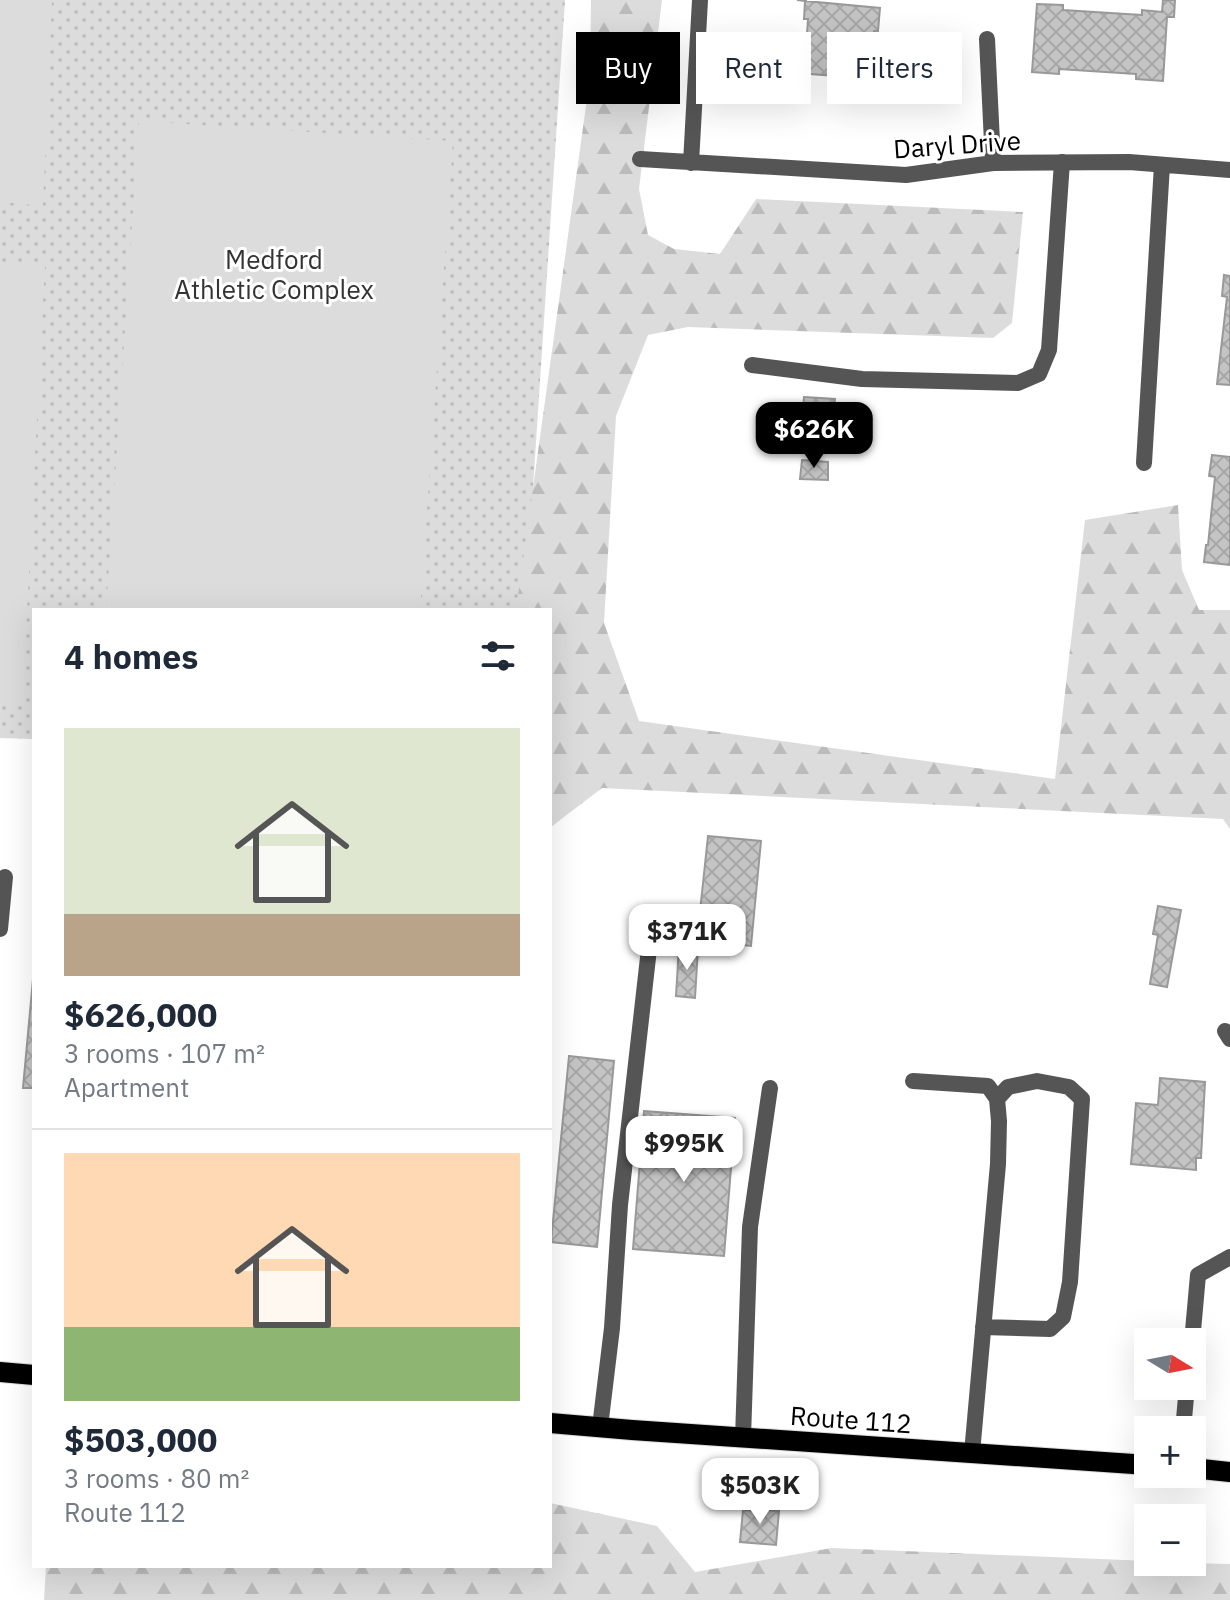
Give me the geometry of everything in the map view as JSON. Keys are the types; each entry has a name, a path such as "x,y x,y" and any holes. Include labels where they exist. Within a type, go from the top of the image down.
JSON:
{"main road":[{"path":"0,1372 32,1375"},
{"name":"Route 112","path":"552,1423 1134,1464"},
{"path":"1206,1469 1230,1472"}],"street":[{"path":"691,163 700,0"},
{"path":"987,39 993,163"},
{"name":"Daryl Drive","path":"640,159 906,175 993,163 1129,162 1230,170"},
{"path":"752,365 862,379 1018,383 1039,374 1049,350 1062,162"},
{"path":"1144,463 1162,165"},
{"path":"0,929 5,877"},
{"path":"600,1427 612,1328 620,1205 650,940"},
{"path":"913,1081 988,1086 997,1099 998,1164 972,1453"},
{"path":"983,1327 1050,1329 1063,1317 1070,1282 1082,1099 1069,1087 1037,1081 1008,1087 997,1099"},
{"path":"743,1438 750,1227 770,1088"},
{"path":"1193,1328 1198,1275 1230,1257"}],"green space":[{"name":"Medford Athletic Complex","path":"0,0 565,0 525,608 32,608 32,739 0,738"},
{"path":"0,0 52,0 43,206 0,202"},
{"path":"591,0 662,0 658,32 591,32"},
{"path":"586,104 649,104 639,189 648,235 674,249 720,254 756,199 1023,212 1012,323 993,338 688,327 648,335 616,416 604,623 639,721 1055,779 1085,520 1178,505 1182,570 1199,610 1230,610 1230,829 1223,819 602,788 552,826 552,608 516,608"},
{"path":"139,121 453,141 420,608 106,608"},
{"path":"0,262 45,266 22,705 0,706"},
{"path":"552,1503 657,1526 695,1572 832,1548 1134,1560 1134,1576 1206,1576 1206,1563 1230,1564 1230,1600 44,1600 46,1568 552,1568"}],"building":[{"path":"797,0 880,8 878,31 827,32 827,75 811,74 811,32 807,32 808,19 804,19 805,1"},
{"path":"1163,0 1175,0 1174,17 1167,17 1163,81 1136,79 1136,74 1059,69 1059,74 1032,72 1037,4 1063,5 1063,10 1142,15 1142,10 1162,12"},
{"path":"1224,275 1230,276 1230,385 1217,384 1227,297 1222,296"},
{"path":"804,397 835,399 831,436 801,434"},
{"path":"1212,455 1230,457 1230,565 1204,562 1215,477 1209,476"},
{"path":"802,460 828,462 828,480 800,479"},
{"path":"708,836 761,841 751,946 697,940"},
{"path":"1158,906 1181,910 1167,987 1150,984 1158,935 1153,934"},
{"path":"679,946 698,948 695,998 676,996"},
{"path":"32,990 32,1088 23,1088"},
{"path":"569,1056 614,1061 597,1247 552,1242"},
{"path":"1160,1078 1205,1082 1201,1158 1196,1158 1196,1170 1131,1164 1136,1103 1158,1105"},
{"path":"644,1111 735,1118 724,1256 633,1249"},
{"path":"757,1502 766,1503 765,1510 779,1511 776,1545 740,1542 743,1510 756,1511"}]}
